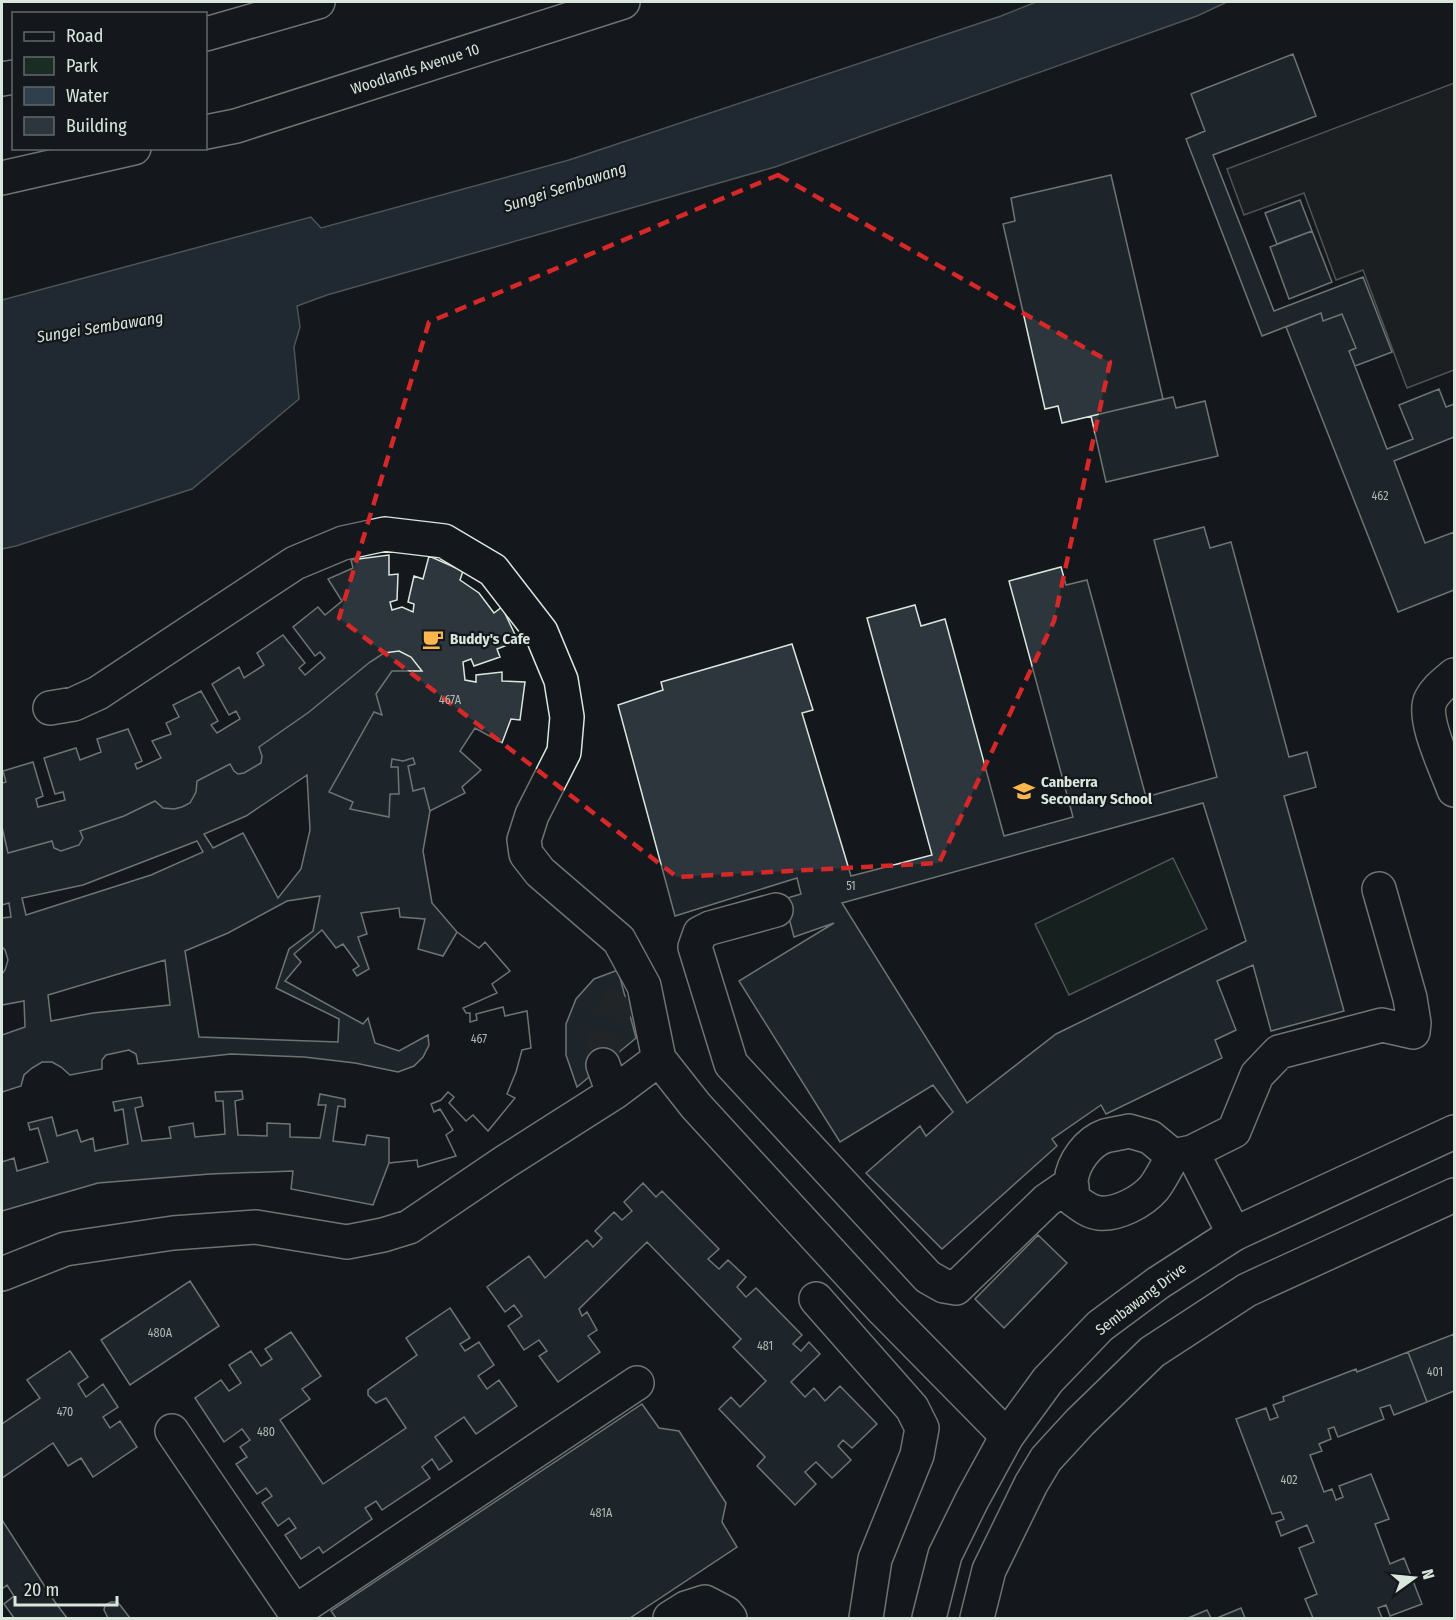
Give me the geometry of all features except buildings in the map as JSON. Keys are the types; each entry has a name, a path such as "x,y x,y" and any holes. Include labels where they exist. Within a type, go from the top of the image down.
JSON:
{"main road":[{"path":"207,34 318,2"},
{"name":"Woodlands Avenue 10","path":"207,132 236,126 623,2"},
{"path":"2,178 125,150"},
{"path":"50,708 74,704 98,693 295,563 343,543 385,534 444,541 493,570 541,632 561,680 567,717 564,752 532,815 524,840 526,854 540,872 619,940 659,1059 696,1106 884,1311 1007,1436"},
{"path":"1455,675 1441,686 1430,700 1429,725 1455,790"},
{"path":"1234,1234 1183,1154 1150,1137 1129,1131 1104,1137 1088,1146 1078,1161 1071,1180 1074,1200 1086,1209 1099,1213 1117,1211 1136,1203 1153,1189 1183,1154 1234,1131 1257,1075 1279,1052 1382,1025 1413,1032 1410,998 1379,889"},
{"path":"776,910 710,928 700,933 695,946 731,1065 928,1277 944,1286 956,1288 1047,1200 1063,1189 1072,1187"},
{"path":"2,1274 65,1249 173,1233 256,1227 346,1242 409,1227 505,1162 609,1078 659,1059"},
{"name":"Sembawang Drive","path":"929,1618 945,1555 1007,1436 1048,1380 1101,1326 1158,1283 1234,1234 1455,1132"},
{"path":"977,1618 989,1570 1030,1484 1046,1459 1080,1422 1152,1352 1247,1290 1455,1195"},
{"path":"816,1299 912,1408 922,1428 917,1455 875,1559 866,1618"},
{"path":"171,1431 297,1615 637,1383"},
{"path":"683,1602 705,1602 726,1613 730,1618"}],"highlighted area":[{"path":"778,175 1110,362 1054,621 939,863 677,877 339,618 429,322"}],"green space":[{"path":"1173,858 1207,929 1069,995 1035,924"}],"shaded area":[{"path":"1454,83 1454,370 1407,388 1363,270 1336,280 1304,193 1244,215 1227,169"}],"water":[{"name":"Sungei Sembawang","path":"1036,2 1227,2 1197,16 775,167 327,295 297,306 300,327 294,347 299,399 192,489 2,549 2,300 311,217 321,228 569,160 1001,16"}],"tunnel":[{"path":"603,1065 603,1046 610,1015 625,997"}],"place":[{"name":"Buddy's Cafe","path":"433,639"},
{"name":"Canberra Secondary School","path":"1024,791"}]}
